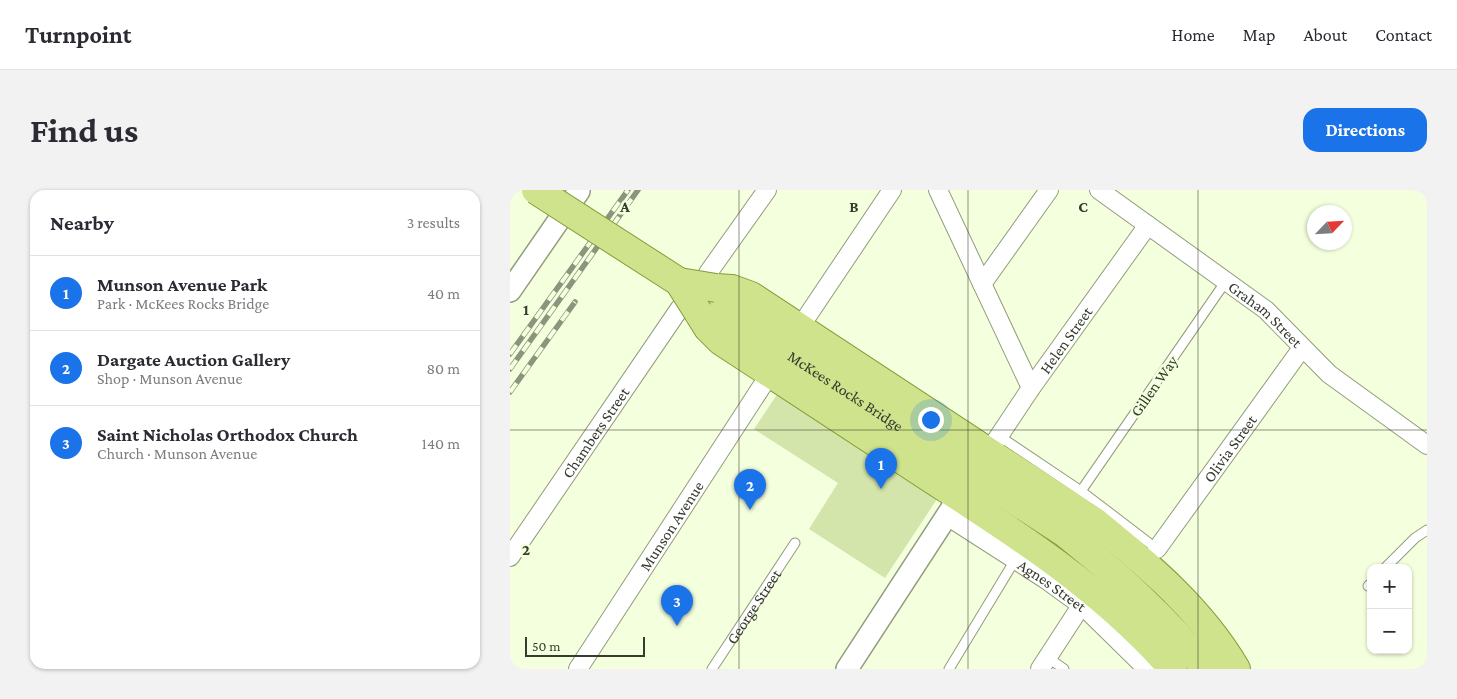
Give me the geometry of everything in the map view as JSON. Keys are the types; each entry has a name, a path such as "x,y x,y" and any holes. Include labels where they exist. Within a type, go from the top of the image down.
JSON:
{"main road":[{"name":"McKees Rocks Bridge","path":"536,190 1065,533 1125,583 1164,621 1206,669"},
{"path":"1173,669 1132,625 1088,586 1032,544 957,501 721,341 708,328 694,292 732,289 751,296 992,448 1067,502 1141,560 1188,605 1216,638 1236,669"}],"street":[{"path":"510,291 579,190"},
{"name":"Chambers Street","path":"510,557 766,190"},
{"path":"806,318 892,190"},
{"path":"938,190 1031,388"},
{"path":"982,284 1049,190"},
{"name":"Graham Street","path":"1099,190 1266,310 1329,374 1427,445"},
{"name":"Helen Street","path":"992,448 1031,388 1148,225"},
{"name":"Olivia Street","path":"1157,549 1302,348"},
{"name":"Munson Avenue","path":"580,668 764,383"},
{"path":"847,669 957,501"},
{"name":"Agnes Street","path":"957,501 1015,560 1081,606 1147,669"},
{"path":"1044,663 1081,606"}],"lane":[{"name":"Gillen Way","path":"1081,492 1226,281"},
{"path":"992,448 1081,492 1157,549"},
{"path":"1389,564 1427,530"},
{"name":"George Street","path":"712,669 794,543"},
{"path":"949,669 966,644 1015,560"},
{"path":"1044,663 1064,669"}],"green space":[{"path":"778,393 939,496 885,578 809,529 838,483 754,429"}],"railway":[{"path":"510,354 628,190"},
{"path":"510,369 638,190"},
{"path":"510,392 575,302"}],"place":[{"name":"Munson Avenue Park","path":"881,489"},
{"name":"Dargate Auction Gallery","path":"750,510"},
{"name":"Saint Nicholas Orthodox Church","path":"677,626"}]}
